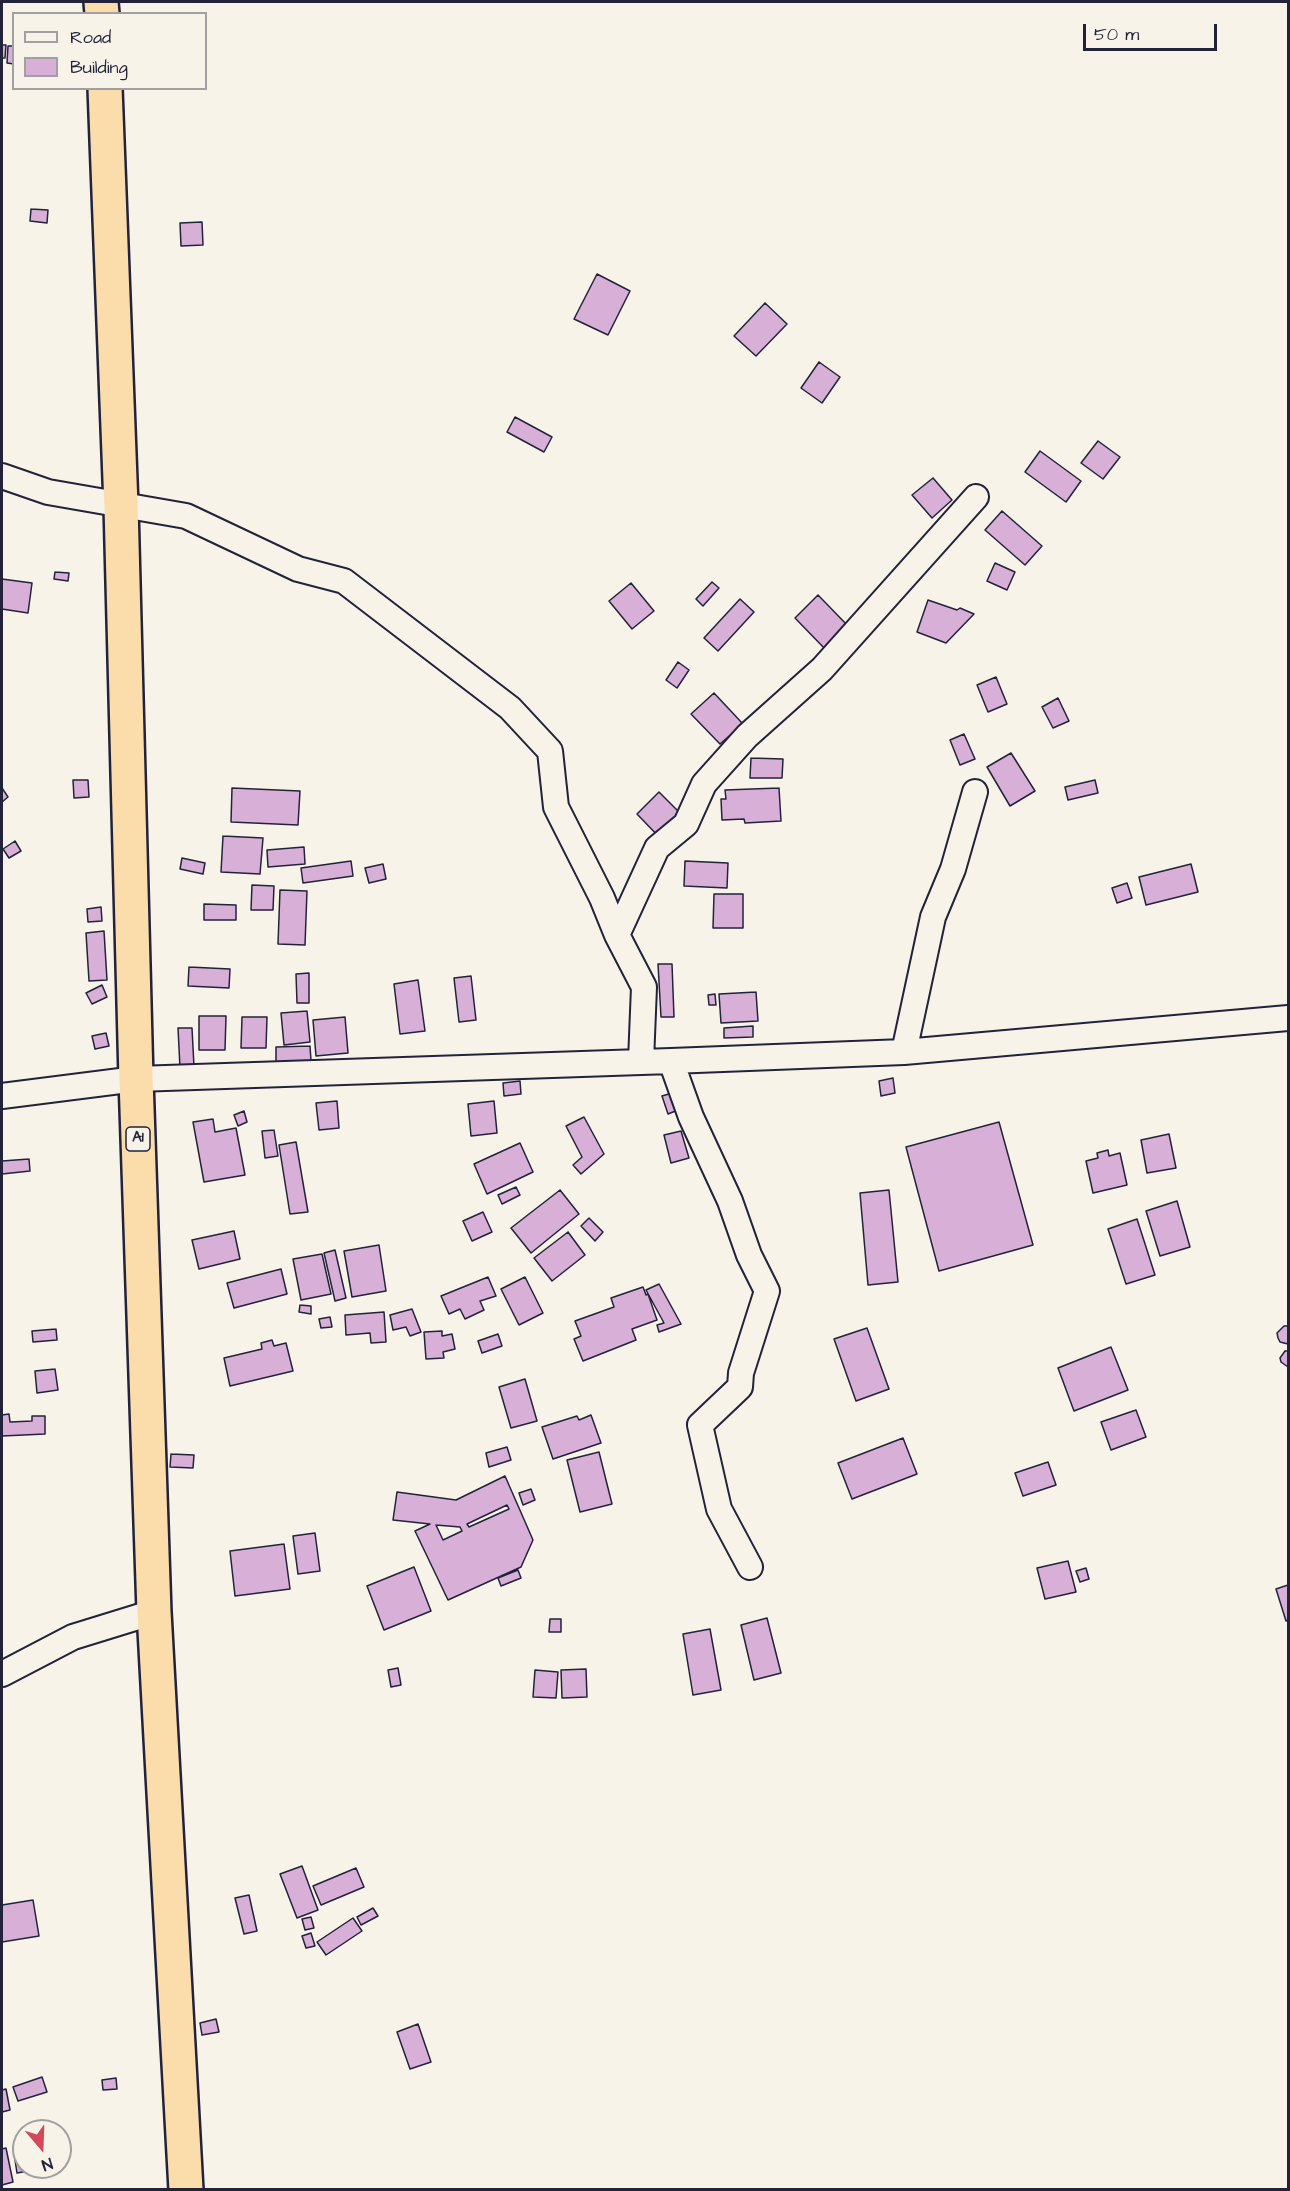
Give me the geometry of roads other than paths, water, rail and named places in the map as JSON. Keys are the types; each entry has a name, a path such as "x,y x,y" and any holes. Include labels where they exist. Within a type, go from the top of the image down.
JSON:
{"highway":[{"name":"A1","path":"105,90 121,506 136,1078 154,1612 186,2190"}],"street":[{"path":"2,476 48,492 186,516 298,569 344,581 510,708 550,751 556,807 644,987 641,1061"},
{"path":"618,935 657,848 686,824 704,784 747,736 822,669 976,497"},
{"path":"904,1052 918,996 933,917 953,869 975,792"},
{"path":"2,1096 136,1078 904,1052 1288,1018"},
{"path":"671,1061 692,1117 730,1201 749,1255 767,1292 741,1373 740,1387 700,1425 719,1509 750,1567"},
{"path":"2,1674 73,1637 154,1612"}]}
